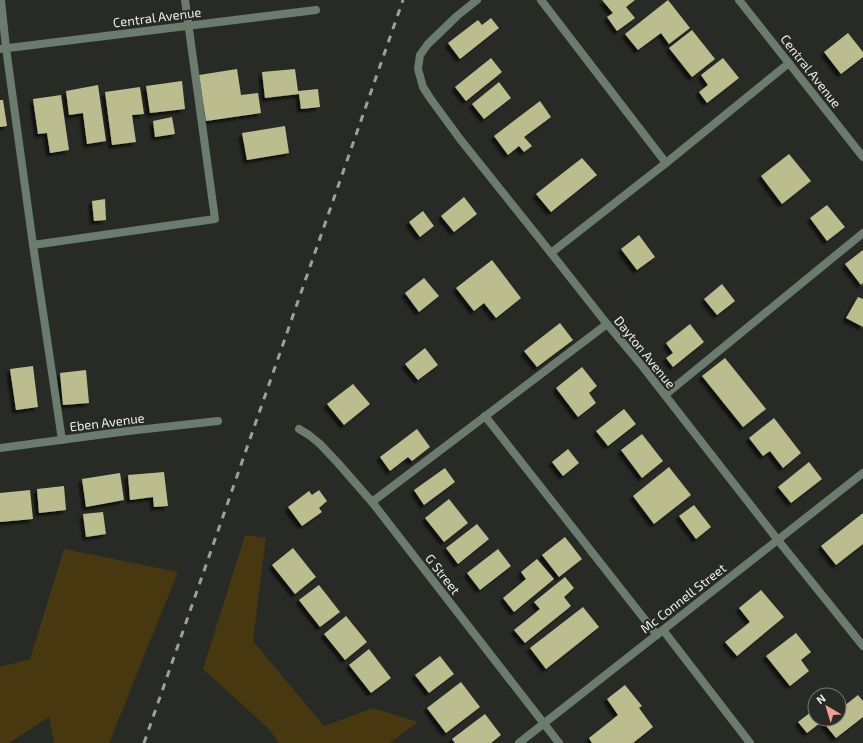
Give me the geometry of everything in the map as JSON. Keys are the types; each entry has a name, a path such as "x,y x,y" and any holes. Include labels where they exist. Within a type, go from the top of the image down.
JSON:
{"street":[{"path":"1,0 3,48 62,440"},
{"path":"33,245 215,218 185,0"},
{"name":"Dayton Avenue","path":"477,0 457,16 428,44 420,55 418,69 423,87 446,122 643,367 777,539 863,646"},
{"path":"541,0 666,163"},
{"name":"Central Avenue","path":"739,0 863,157"},
{"name":"Central Avenue","path":"3,48 316,10"},
{"path":"551,253 666,163 789,63"},
{"path":"665,395 863,233"},
{"path":"372,502 607,324"},
{"path":"485,416 750,743"},
{"name":"Eben Avenue","path":"0,448 218,421"},
{"name":"G Street","path":"299,429 320,444 372,502 559,743"},
{"name":"Mc Connell Street","path":"519,743 863,473"}],"shaded area":[{"path":"245,535 266,538 253,641 324,726 373,708 418,722 390,743 279,743 269,729 203,669"},
{"path":"64,549 178,572 109,743 54,743 49,717 9,743 1,743 0,667 30,659"}],"building":[{"path":"602,0 635,0 626,7 635,18 617,31 607,17 613,13"},
{"path":"668,0 690,28 669,44 661,33 638,50 625,34"},
{"path":"491,18 499,28 460,59 448,43 478,20 482,25"},
{"path":"692,30 715,59 692,77 669,48"},
{"path":"848,33 863,52 863,57 841,74 824,52"},
{"path":"491,58 502,72 466,101 455,87"},
{"path":"723,58 739,78 707,103 699,92 708,85 701,75"},
{"path":"237,69 241,95 258,93 261,113 206,121 199,75"},
{"path":"295,69 298,91 318,89 320,107 301,109 299,94 265,98 262,72"},
{"path":"182,81 185,109 150,113 146,86"},
{"path":"499,82 511,98 484,119 472,104"},
{"path":"98,85 106,141 87,144 83,113 69,115 66,91"},
{"path":"140,87 144,114 132,115 136,142 112,145 105,92"},
{"path":"61,95 69,150 50,153 47,133 38,134 33,99"},
{"path":"0,100 3,100 7,126 0,127"},
{"path":"540,101 551,117 524,137 532,146 524,152 519,146 508,155 494,136"},
{"path":"172,117 175,134 155,137 153,121"},
{"path":"285,126 289,153 247,160 242,133"},
{"path":"789,154 811,181 782,204 761,176"},
{"path":"582,158 597,175 551,212 536,194"},
{"path":"464,197 477,214 454,232 441,216"},
{"path":"105,199 106,220 94,221 92,201"},
{"path":"827,205 845,227 827,241 810,218"},
{"path":"423,211 434,226 420,237 409,222"},
{"path":"639,235 655,257 637,270 621,249"},
{"path":"863,250 863,283 861,285 845,264"},
{"path":"492,260 521,298 496,318 484,303 474,311 456,288"},
{"path":"424,278 439,296 419,312 405,293"},
{"path":"722,284 735,301 717,315 704,299"},
{"path":"858,297 863,299 863,327 846,318"},
{"path":"560,323 573,340 537,367 524,351"},
{"path":"690,324 704,342 673,367 666,358 673,353 666,343"},
{"path":"425,348 438,365 418,380 405,364"},
{"path":"725,358 766,409 743,427 702,376"},
{"path":"33,366 38,407 16,410 10,369"},
{"path":"582,367 597,386 589,393 596,403 578,417 556,388"},
{"path":"86,370 89,403 63,405 60,373"},
{"path":"353,384 370,404 344,425 327,404"},
{"path":"624,409 636,424 608,446 596,431"},
{"path":"774,418 801,453 783,468 770,451 763,456 749,438"},
{"path":"417,429 430,447 412,461 408,457 390,471 380,457"},
{"path":"642,434 663,461 642,478 621,450"},
{"path":"568,449 579,463 563,476 552,462"},
{"path":"809,462 822,479 791,503 778,487"},
{"path":"669,467 691,495 654,524 633,496"},
{"path":"445,468 455,482 424,505 414,490"},
{"path":"164,472 168,506 154,507 153,497 130,500 128,475"},
{"path":"120,473 124,500 86,507 82,479"},
{"path":"64,486 66,510 39,513 37,489"},
{"path":"30,490 33,519 0,522 0,493"},
{"path":"319,490 327,501 319,508 322,512 302,526 288,507 309,491 312,495"},
{"path":"449,499 468,523 444,542 425,518"},
{"path":"694,505 711,527 696,539 679,516"},
{"path":"103,512 106,534 86,537 83,514"},
{"path":"863,513 863,544 836,565 821,546"},
{"path":"477,524 489,539 458,564 446,548"},
{"path":"565,537 582,559 559,577 542,555"},
{"path":"293,548 316,577 295,594 272,565"},
{"path":"498,549 511,566 480,590 467,573"},
{"path":"537,559 554,579 514,612 503,598 526,579 521,572"},
{"path":"565,577 574,588 564,597 571,606 525,643 514,630 540,609 534,602"},
{"path":"319,585 340,612 320,627 299,600"},
{"path":"761,590 784,617 737,656 725,642 750,622 739,608"},
{"path":"583,607 599,627 546,669 530,648"},
{"path":"346,616 367,642 345,660 324,634"},
{"path":"796,633 811,652 801,660 809,671 790,686 766,656"},
{"path":"369,649 391,678 371,693 349,665"},
{"path":"440,656 454,674 429,693 415,675"},
{"path":"461,682 480,707 446,733 427,708"},
{"path":"625,685 642,706 639,708 653,727 633,743 592,743 589,738 618,715 607,699"},
{"path":"858,695 863,701 863,717 836,738 827,727 847,727 847,704"},
{"path":"485,714 501,735 491,743 455,743 452,739"},
{"path":"807,715 807,727 815,727 807,733 798,722"}],"railway":[{"path":"144,743 403,0"}]}
